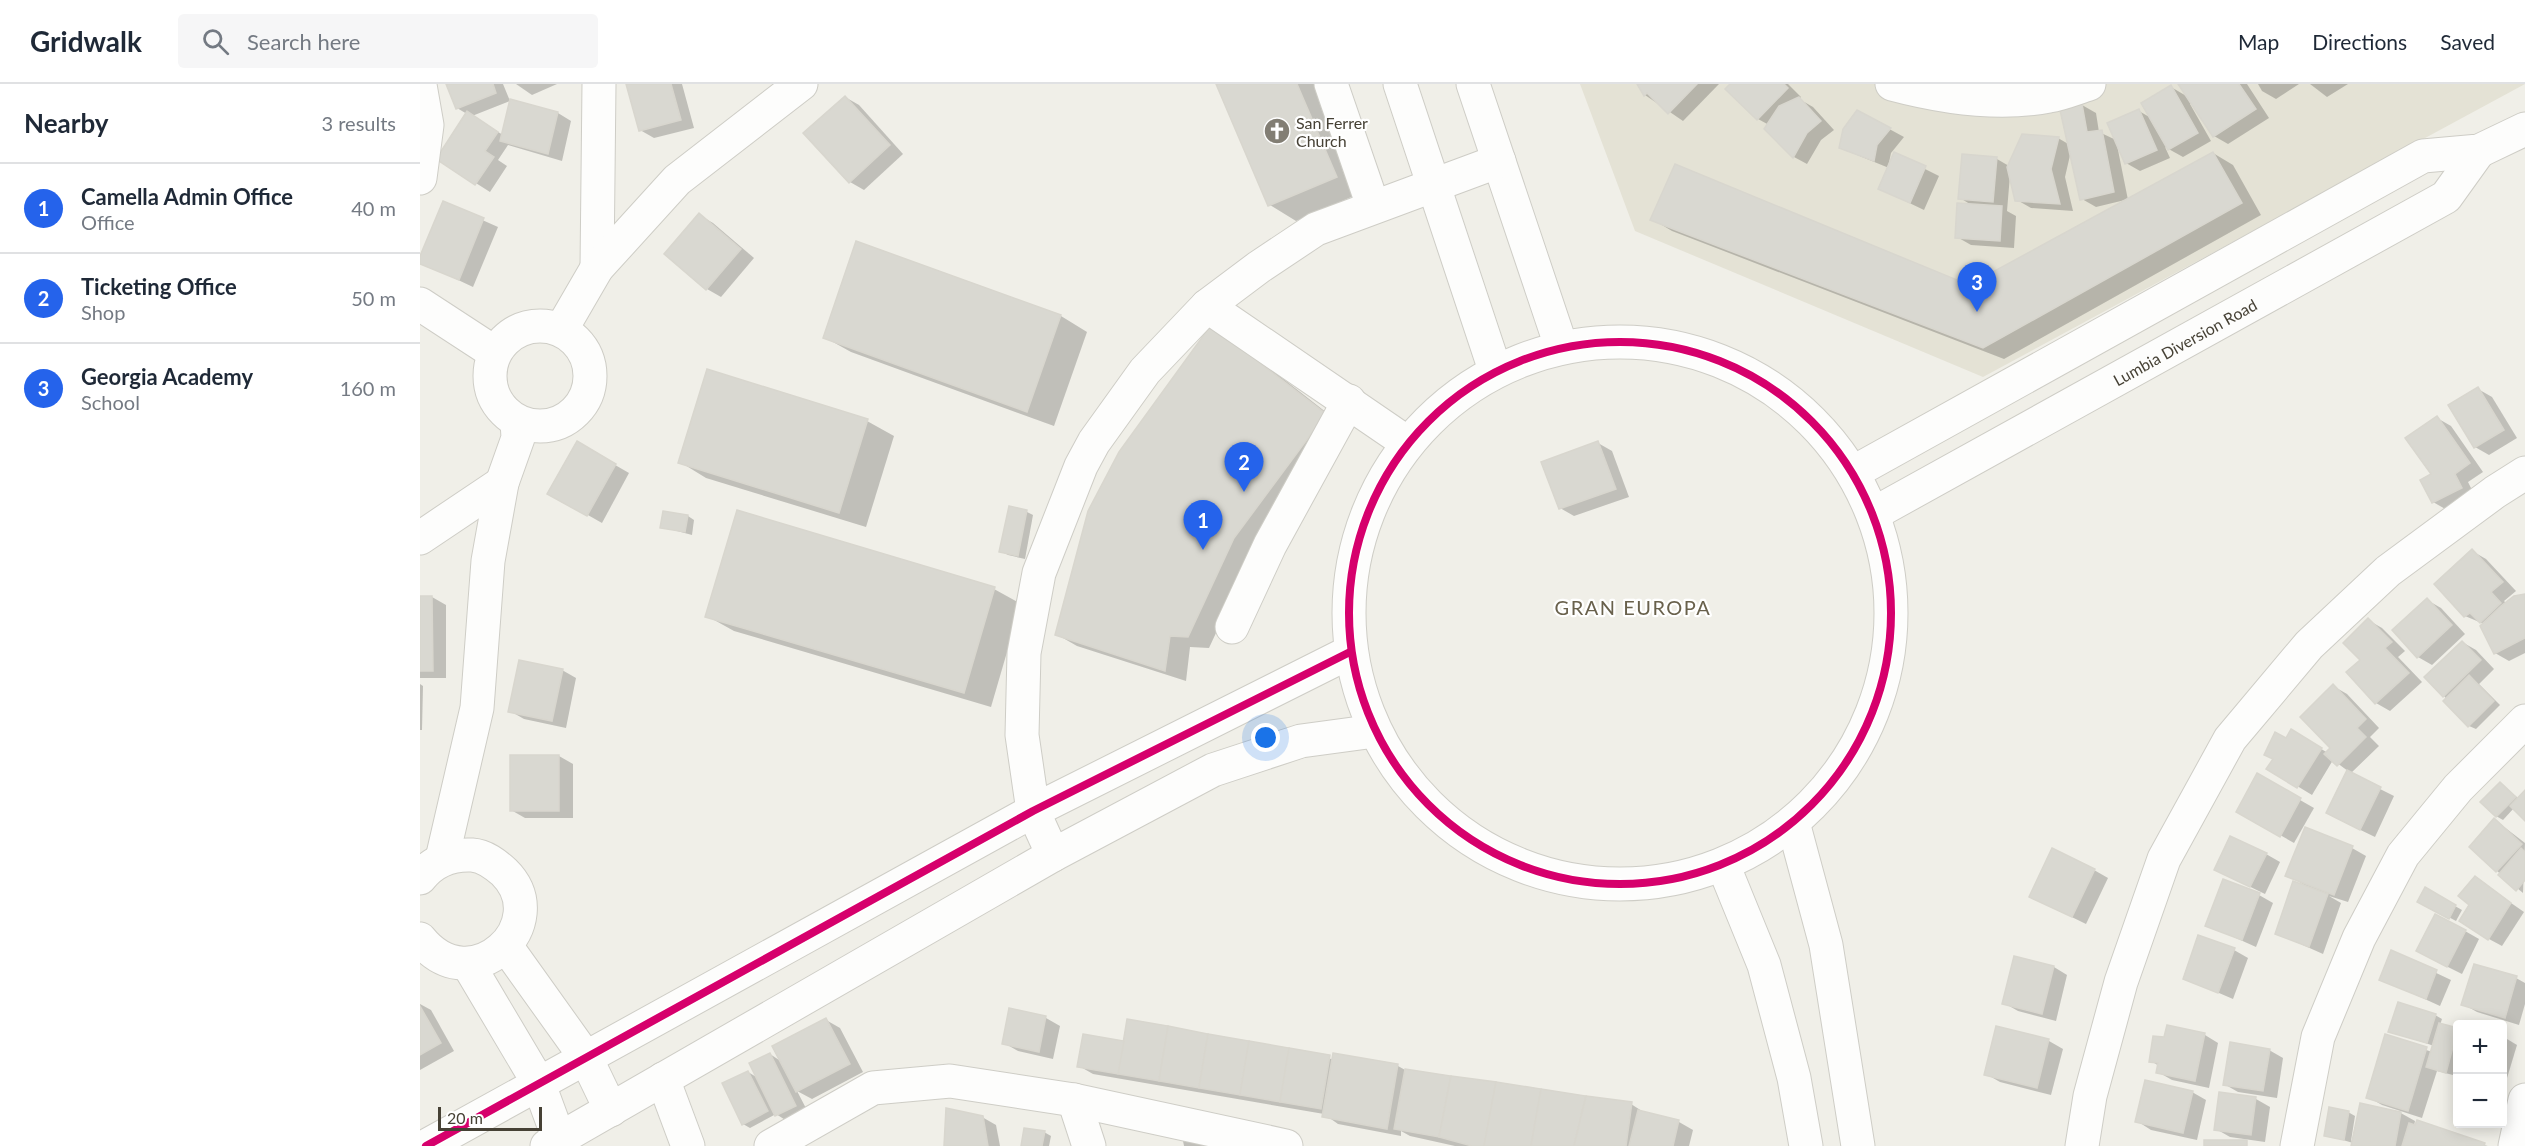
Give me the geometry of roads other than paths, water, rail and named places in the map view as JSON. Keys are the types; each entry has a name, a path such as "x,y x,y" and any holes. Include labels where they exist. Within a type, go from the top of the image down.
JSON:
{"street":[{"path":"597,268 599,84"},
{"path":"561,330 597,268 677,180 801,84"},
{"path":"1331,84 1373,206"},
{"path":"1400,84 1495,370"},
{"path":"1473,84 1560,346"},
{"path":"1892,84 1965,99 2000,99 2048,97 2089,84"},
{"path":"420,85 427,125 420,178"},
{"name":"Lumbia Diversion Road","path":"1854,472 2423,156 2480,151 2525,129"},
{"name":"Lumbia Diversion Road","path":"1875,513 2446,197 2480,151"},
{"path":"1053,855 1033,811 1022,735 1024,652 1039,573 1081,466 1094,442 1145,370 1207,306 1316,229 1499,161"},
{"path":"420,304 495,353"},
{"path":"1207,306 1406,442"},
{"path":"542,326 561,330 578,342 588,360 591,379 585,398 574,414 556,424 536,427 517,421 502,409 492,392 489,373 495,353 506,338 523,328 542,326"},
{"path":"1641,340 1720,359 1790,400 1854,472 1875,513 1894,603 1885,687 1850,763 1794,826 1724,867 1644,886 1562,880 1485,850 1421,799 1375,731 1350,652 1349,578 1369,506 1406,442 1447,401 1495,370 1560,346 1641,340"},
{"path":"1232,627 1261,562 1349,401"},
{"path":"431,869 477,708 488,561 502,483 518,438 517,421"},
{"path":"2082,1146 2090,1096 2121,981 2164,859 2230,739 2309,645 2388,571 2495,492 2525,473"},
{"path":"420,538 502,483"},
{"path":"426,1146 538,1082 586,1058 1033,811 1350,652"},
{"path":"2297,1146 2318,1037 2359,938 2403,855 2458,788 2525,721"},
{"path":"468,964 538,1082 553,1142 1053,855 1213,770 1301,741 1375,731"},
{"path":"1794,826 1826,945 1858,1146"},
{"path":"423,947 454,963 468,964 495,955 506,946 516,930 520,912 518,893 509,877 496,864 478,856 460,854 431,869"},
{"path":"1724,867 1764,965 1794,1078 1806,1146"},
{"path":"506,946 586,1058 611,1110"},
{"path":"663,1079 688,1146"},
{"path":"771,1146 873,1088 950,1081 1074,1100 1249,1143 1286,1146"},
{"path":"1074,1100 1089,1146"},
{"path":"2515,1146 2525,1100"}],"place":[{"name":"San Ferrer Church","path":"1277,131"},
{"name":"Georgia Academy","path":"1977,312"},
{"name":"Ticketing Office","path":"1244,492"},
{"name":"Camella Admin Office","path":"1203,550"}],"district":[{"name":"GRAN EUROPA","path":"1633,607"}]}
